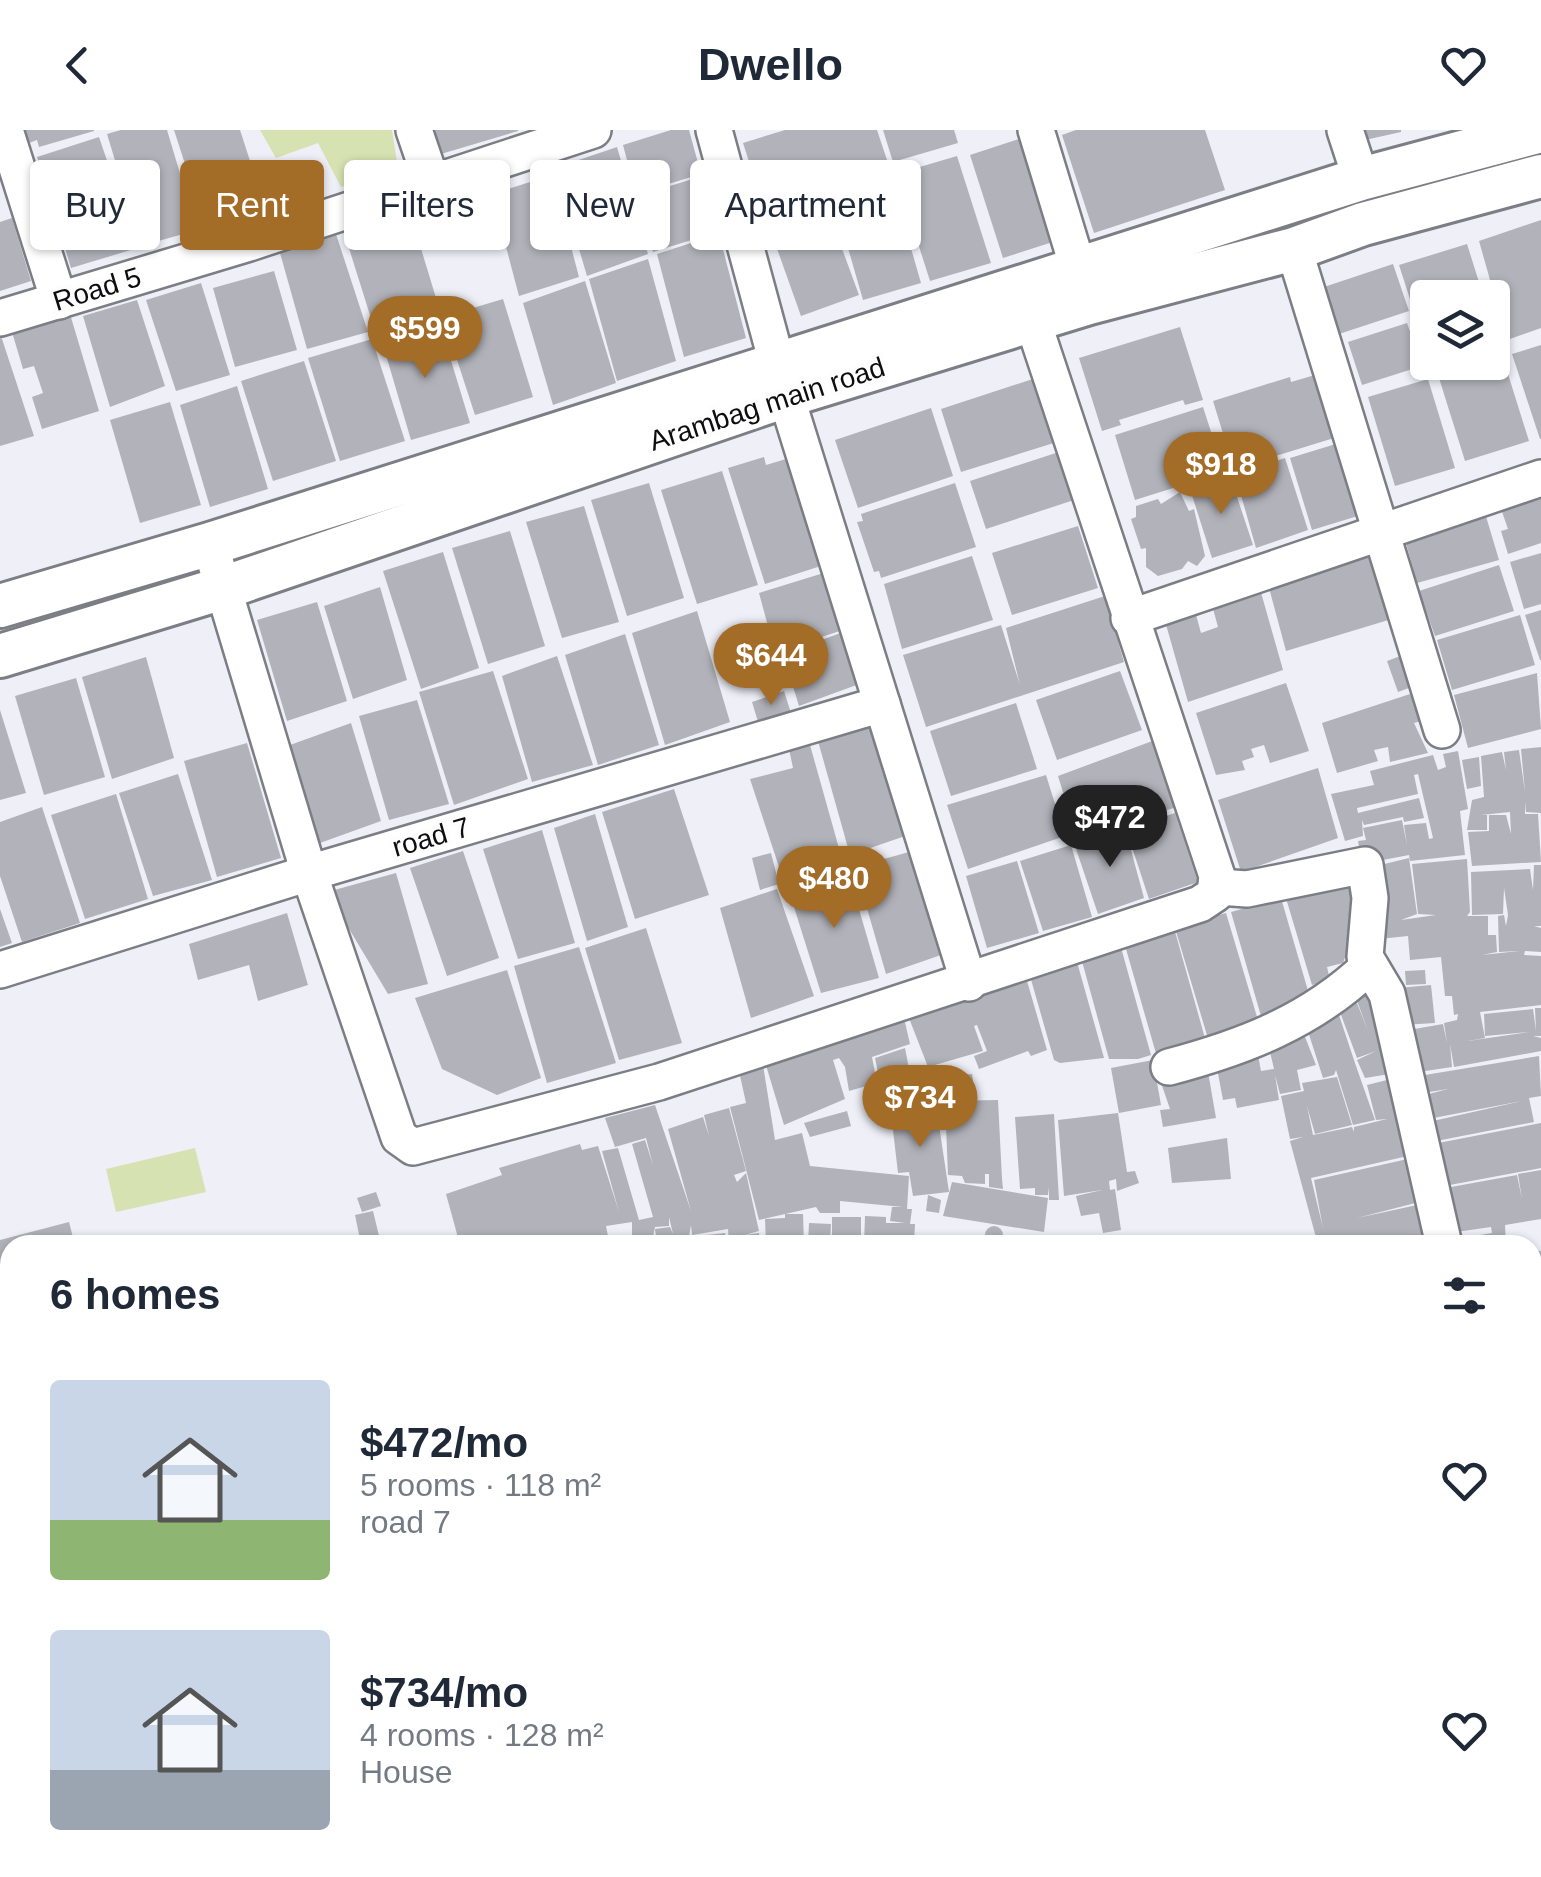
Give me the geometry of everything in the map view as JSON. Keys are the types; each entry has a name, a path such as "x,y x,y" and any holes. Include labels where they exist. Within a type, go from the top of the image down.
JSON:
{"street":[{"path":"6,130 59,301"},
{"path":"414,130 424,160"},
{"name":"Road 5","path":"501,160 592,130"},
{"path":"714,130 782,381 968,983"},
{"path":"1036,130 1079,270"},
{"path":"1345,130 1362,179"},
{"name":"Arambag main road","path":"1027,305 1079,270 1362,179 1541,131"},
{"name":"Arambag main road","path":"0,606 782,381 1027,305 1294,249 1364,224 1541,176"},
{"name":"Road 5","path":"0,318 344,211"},
{"path":"1294,249 1442,730"},
{"path":"1027,305 1218,887"},
{"name":"Arambag main road","path":"0,656 223,588 782,381"},
{"path":"1129,618 1541,478"},
{"path":"210,544 309,873 399,1137 413,1146 659,1082 968,983 1200,904 1218,887 1247,888 1365,865 1370,898 1364,948 1368,968 1390,1006 1442,1235"},
{"name":"road 7","path":"0,970 309,873 882,704"},
{"path":"1168,1066 1267,1037 1324,1004 1368,968"}],"green space":[{"path":"260,130 392,130 397,160 344,160 341,187 318,143 276,158"},
{"path":"183,571 179,578 0,633 0,625"},
{"path":"195,1148 206,1192 116,1212 106,1169"}],"building":[{"path":"25,130 94,131 39,147 37,140 29,143"},
{"path":"121,130 167,130 180,173 180,235 160,241 160,160 115,160 107,134"},
{"path":"174,130 240,130 250,160 184,160"},
{"path":"434,130 518,130 518,131 441,154"},
{"path":"671,130 689,130 697,160 690,160 690,177 670,184 670,160 627,160 623,145"},
{"path":"785,130 877,130 887,160 748,160 743,143"},
{"path":"883,130 954,130 958,143 892,160"},
{"path":"1076,130 1205,130 1225,190 1094,233 1062,135"},
{"path":"1362,130 1401,130 1401,132 1365,140"},
{"path":"99,137 107,160 38,160 37,157"},
{"path":"1025,137 1059,240 1003,258 970,155"},
{"path":"617,147 621,160 579,160"},
{"path":"957,156 991,263 930,281 920,250 921,167"},
{"path":"690,180 690,240 670,247 670,186"},
{"path":"530,182 530,250 572,250 579,277 519,296 507,250 510,250 510,188"},
{"path":"12,218 31,281 0,291 0,222"},
{"path":"1541,220 1541,328 1510,339 1510,280 1490,280 1479,241"},
{"path":"336,234 368,332 307,349 280,253 324,250 324,238"},
{"path":"690,243 690,250 723,250 746,338 684,357 657,254"},
{"path":"1467,244 1478,280 1410,280 1410,299 1399,265"},
{"path":"66,250 131,250 71,268"},
{"path":"350,250 421,250 440,311 375,331"},
{"path":"579,250 647,250 648,254 587,276"},
{"path":"777,250 843,250 859,295 801,316"},
{"path":"849,250 911,250 921,283 863,300"},
{"path":"648,259 676,361 617,381 589,279"},
{"path":"1393,264 1409,311 1339,334 1324,287"},
{"path":"274,271 297,350 235,367 213,288"},
{"path":"585,281 616,383 553,405 523,303"},
{"path":"201,283 230,375 176,391 146,300"},
{"path":"503,299 533,397 475,415 443,317"},
{"path":"137,300 165,386 110,407 83,316"},
{"path":"70,314 99,411 42,429 32,397 43,393 34,366 23,369 12,332"},
{"path":"439,321 470,423 411,440 381,338"},
{"path":"1407,323 1410,370 1362,385 1348,342"},
{"path":"1180,327 1203,400 1185,405 1183,400 1119,420 1121,425 1102,431 1079,358"},
{"path":"0,333 34,436 0,446"},
{"path":"372,339 405,441 340,461 308,358"},
{"path":"1541,345 1541,439 1540,439 1512,354"},
{"path":"304,361 336,461 273,481 241,381"},
{"path":"1315,375 1334,438 1234,469 1213,401 1290,377 1291,382"},
{"path":"1036,378 1057,442 961,472 941,409"},
{"path":"1428,380 1455,468 1395,486 1368,397"},
{"path":"1440,380 1510,380 1529,441 1465,461"},
{"path":"237,386 268,489 210,507 180,405"},
{"path":"170,402 201,505 140,523 110,420"},
{"path":"1203,407 1224,472 1135,500 1115,435"},
{"path":"931,408 953,476 858,508 835,440"},
{"path":"1339,443 1361,515 1312,530 1290,458"},
{"path":"791,450 824,565 765,584 728,468 764,457 766,465 786,459 783,452"},
{"path":"1065,450 1080,498 986,529 970,481"},
{"path":"1285,458 1308,530 1256,548 1235,474"},
{"path":"722,471 758,585 697,604 661,490"},
{"path":"1230,476 1253,545 1212,558 1190,489"},
{"path":"649,483 684,598 627,616 591,500"},
{"path":"955,483 976,547 881,578 879,571 874,572 857,522 863,521 861,514"},
{"path":"1180,492 1189,511 1194,509 1205,556 1197,566 1188,561 1182,569 1158,576 1146,567 1146,548 1141,549 1131,519 1136,517 1136,506 1158,499 1161,504"},
{"path":"1541,493 1541,543 1508,554 1501,531 1508,529 1500,506"},
{"path":"584,506 619,622 562,638 526,522"},
{"path":"1485,513 1499,560 1417,583 1404,536"},
{"path":"1078,526 1098,588 1012,615 992,553"},
{"path":"510,531 545,646 488,664 452,548"},
{"path":"443,552 479,668 421,689 383,571"},
{"path":"1375,552 1395,618 1286,651 1268,584"},
{"path":"1541,553 1541,604 1524,609 1510,562"},
{"path":"972,556 993,620 902,649 884,584"},
{"path":"1499,565 1514,611 1435,636 1419,591"},
{"path":"830,571 846,629 775,652 759,593"},
{"path":"380,587 407,680 353,699 324,606"},
{"path":"1260,589 1283,670 1188,702 1165,621 1195,611 1201,633 1218,627 1212,605"},
{"path":"1105,596 1124,662 926,727 903,655 1001,625 1020,685 1006,628"},
{"path":"317,602 347,701 287,721 257,620"},
{"path":"1541,610 1541,660 1540,660 1525,615"},
{"path":"697,611 730,722 665,745 632,633"},
{"path":"1520,615 1535,665 1452,690 1437,640"},
{"path":"846,631 862,683 799,706 783,654"},
{"path":"625,634 659,745 598,765 565,655"},
{"path":"1406,654 1417,685 1398,692 1387,661"},
{"path":"557,656 593,765 532,782 502,676"},
{"path":"146,657 174,758 112,779 82,677"},
{"path":"493,671 528,779 454,805 419,692"},
{"path":"1120,671 1142,730 1057,760 1036,700"},
{"path":"1537,673 1541,729 1468,748 1454,695"},
{"path":"76,678 105,777 44,795 15,696"},
{"path":"1286,683 1309,751 1270,763 1264,745 1251,749 1254,757 1242,761 1245,770 1216,775 1196,713"},
{"path":"784,691 791,713 759,725 752,702"},
{"path":"1410,694 1421,721 1414,723 1428,753 1390,762 1388,747 1374,750 1378,761 1337,773 1322,723"},
{"path":"417,700 449,804 389,820 359,716"},
{"path":"1016,703 1037,769 951,796 930,731"},
{"path":"0,710 26,793 0,800"},
{"path":"877,722 908,835 850,855 818,741"},
{"path":"351,723 381,821 320,843 290,745"},
{"path":"1155,740 1177,807 1077,837 1058,776"},
{"path":"247,743 281,858 217,877 184,761"},
{"path":"810,745 842,859 782,876 750,779 793,768 789,749"},
{"path":"1541,747 1541,813 1526,812 1525,802 1525,814 1538,814 1541,862 1472,866 1468,832 1489,831 1489,815 1506,815 1511,834 1510,812 1481,815 1487,815 1487,830 1467,830 1472,800 1484,797 1481,756 1502,752 1506,770 1504,752 1519,750 1525,792 1521,749"},
{"path":"1458,751 1468,809 1460,811 1465,855 1410,861 1409,855 1362,864 1358,841 1366,840 1363,828 1402,820 1407,845 1404,825 1426,823 1429,839 1433,838 1418,774 1414,775 1418,794 1357,808 1358,813 1419,798 1424,818 1404,822 1403,817 1364,825 1362,820 1363,836 1345,841 1331,794 1374,785 1370,771 1433,755 1438,770 1446,767 1443,754"},
{"path":"1479,757 1481,786 1467,789 1462,760"},
{"path":"1318,768 1338,838 1241,872 1218,800"},
{"path":"178,774 212,880 153,896 119,793"},
{"path":"1046,775 1065,836 968,869 947,805"},
{"path":"674,789 709,895 635,919 602,812"},
{"path":"116,794 148,899 85,919 51,815"},
{"path":"42,807 80,923 22,942 0,876 0,822"},
{"path":"1175,813 1198,882 1149,899 1126,829"},
{"path":"595,814 628,927 587,941 554,828"},
{"path":"1125,828 1144,898 1098,914 1074,843"},
{"path":"542,830 575,943 518,959 483,849"},
{"path":"1071,845 1092,917 1043,931 1020,861"},
{"path":"463,851 499,958 447,976 410,868"},
{"path":"909,852 941,955 886,974 855,867"},
{"path":"771,853 779,884 760,890 752,858"},
{"path":"1409,858 1417,914 1401,920 1436,915 1418,914 1412,864 1467,859 1467,916 1488,916 1488,935 1496,935 1497,952 1482,955 1519,951 1499,952 1498,916 1504,915 1506,926 1508,915 1504,888 1503,914 1472,915 1471,872 1530,869 1533,890 1534,865 1541,865 1541,926 1534,926 1541,928 1541,952 1525,951 1524,955 1541,956 1541,1005 1480,1012 1485,1038 1468,1041 1530,1032 1485,1036 1484,1014 1533,1009 1536,1031 1535,1008 1541,1008 1541,1036 1533,1036 1541,1038 1541,1051 1454,1067 1450,1044 1452,1067 1412,1073 1403,1031 1443,1024 1447,1043 1444,1023 1457,1020 1458,1014 1454,1015 1452,996 1445,996 1441,957 1410,960 1408,936 1379,939 1372,867"},
{"path":"1017,861 1039,933 987,948 966,876"},
{"path":"847,868 879,978 821,993 788,888"},
{"path":"396,873 428,984 388,994 327,892"},
{"path":"1357,874 1357,925 1343,963 1327,967 1330,980 1312,985 1285,895"},
{"path":"777,889 814,996 751,1018 720,908"},
{"path":"1281,898 1311,1001 1263,1023 1231,912"},
{"path":"0,909 12,943 0,947"},
{"path":"287,913 308,985 258,1001 249,965 198,980 189,944"},
{"path":"1226,913 1263,1037 1212,1052 1175,928"},
{"path":"646,928 682,1043 619,1060 585,948"},
{"path":"1174,928 1208,1049 1157,1057 1124,942"},
{"path":"1120,944 1151,1055 1138,1059 1109,1059 1080,954"},
{"path":"579,947 616,1063 547,1083 514,966"},
{"path":"1077,962 1104,1058 1060,1063 1054,1060 1030,976"},
{"path":"507,970 541,1078 497,1095 442,1069 415,998"},
{"path":"1425,970 1426,984 1406,985 1405,971"},
{"path":"1025,974 1047,1050 1031,1056 1028,1051 979,1069 974,1056 987,1051 977,1025 974,1026 983,1051 928,1067 907,1013"},
{"path":"1374,979 1402,1072 1365,1078 1357,1060 1376,1051 1357,1058 1337,1004 1355,998 1368,1031 1352,987"},
{"path":"1431,985 1435,1023 1402,1025 1398,988"},
{"path":"1335,1003 1375,1120 1353,1125 1336,1070 1334,1075 1323,1078 1305,1022"},
{"path":"904,1018 910,1044 872,1057 877,1083 849,1091 845,1067 839,1058 833,1060 845,1099 784,1125 765,1062"},
{"path":"1300,1024 1316,1065 1297,1070 1301,1090 1280,1094 1275,1075 1279,1100 1237,1108 1235,1098 1223,1100 1216,1063 1258,1055 1261,1071 1274,1069 1268,1043"},
{"path":"905,1048 910,1074 880,1082 875,1058"},
{"path":"1539,1056 1541,1096 1529,1098 1534,1122 1426,1143 1424,1123 1522,1101 1423,1120 1417,1097 1448,1089 1417,1094 1413,1077"},
{"path":"1153,1060 1161,1105 1119,1113 1111,1068"},
{"path":"763,1065 775,1140 802,1133 810,1166 909,1176 907,1209 912,1209 910,1224 915,1224 914,1235 864,1235 865,1216 886,1217 886,1223 905,1223 890,1221 892,1207 903,1207 840,1201 840,1213 820,1213 816,1207 759,1220 730,1107 746,1103 739,1071"},
{"path":"1207,1066 1216,1118 1163,1127 1160,1110 1170,1109 1158,1074"},
{"path":"972,1074 975,1093 929,1099 926,1080"},
{"path":"1403,1076 1421,1153 1311,1178 1323,1228 1314,1180 1421,1156 1431,1199 1357,1218 1431,1202 1436,1222 1420,1226 1436,1224 1438,1235 1315,1235 1290,1141 1303,1137 1290,1139 1281,1096 1304,1091 1302,1083 1337,1077 1352,1125 1315,1134 1307,1106 1313,1135 1352,1127 1354,1132 1354,1127 1387,1119 1376,1120 1367,1085"},
{"path":"917,1081 922,1103 899,1108 894,1086"},
{"path":"998,1100 1003,1189 989,1187 989,1174 985,1174 985,1184 965,1183 962,1176 948,1175 945,1101"},
{"path":"655,1105 691,1211 668,1129 703,1117 709,1136 704,1115 729,1108 746,1171 734,1175 737,1182 746,1173 759,1231 728,1235 728,1229 692,1235 691,1225 689,1235 656,1235 655,1229 670,1227 673,1234 669,1217 669,1226 655,1227 653,1235 632,1235 632,1222 606,1226 608,1235 457,1235 446,1194 502,1175 499,1168 580,1144 582,1150 598,1146 619,1212 602,1151 618,1148 639,1220 653,1217 632,1144 645,1140 653,1165 646,1138 615,1147 605,1118"},
{"path":"936,1105 949,1192 913,1196 909,1172 898,1173 891,1113"},
{"path":"847,1111 851,1126 810,1137 804,1123"},
{"path":"1118,1113 1127,1172 1135,1171 1139,1183 1117,1191 1116,1179 1109,1181 1110,1190 1115,1189 1121,1230 1103,1233 1099,1213 1081,1216 1076,1196 1102,1190 1064,1196 1058,1120"},
{"path":"1054,1114 1059,1200 1049,1200 1049,1187 1048,1195 1035,1195 1035,1188 1020,1189 1015,1117"},
{"path":"1541,1123 1541,1168 1439,1187 1428,1145"},
{"path":"1227,1138 1231,1179 1172,1183 1168,1148"},
{"path":"1541,1170 1541,1219 1505,1225 1506,1235 1480,1235 1492,1233 1491,1227 1449,1233 1440,1189 1517,1175 1522,1199 1518,1174"},
{"path":"952,1182 1048,1198 1044,1232 943,1216"},
{"path":"376,1192 381,1206 362,1212 357,1198"},
{"path":"928,1195 941,1200 939,1213 926,1211"},
{"path":"373,1211 379,1235 359,1235 355,1215"},
{"path":"785,1214 803,1214 804,1235 766,1235 765,1219 785,1218"},
{"path":"832,1217 861,1217 861,1235 832,1235"},
{"path":"69,1222 72,1235 19,1235"},
{"path":"809,1223 831,1224 830,1235 808,1235"},
{"path":"994,1226 1003,1235 985,1235"}]}
